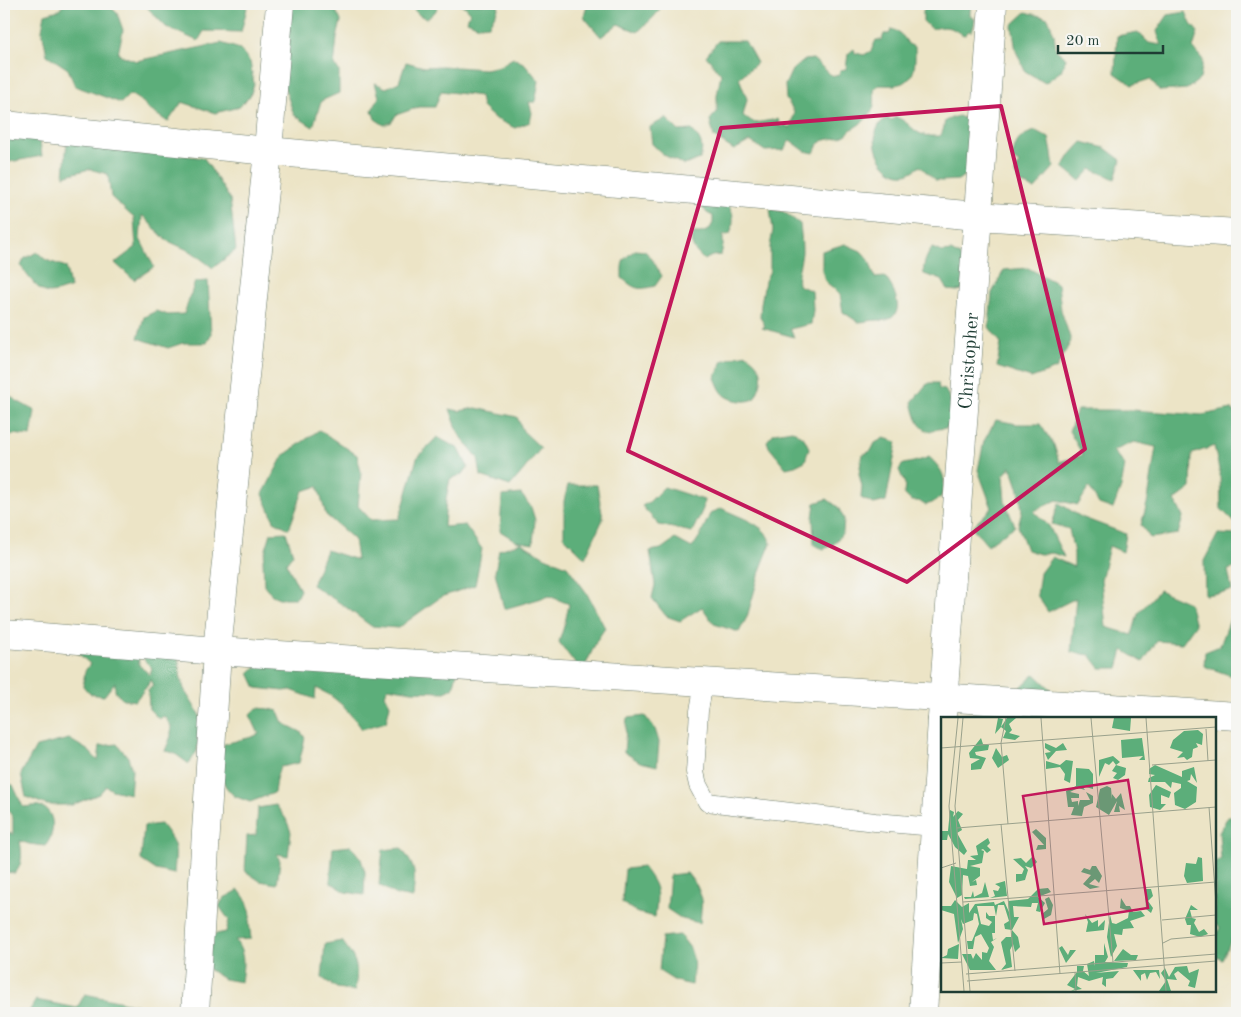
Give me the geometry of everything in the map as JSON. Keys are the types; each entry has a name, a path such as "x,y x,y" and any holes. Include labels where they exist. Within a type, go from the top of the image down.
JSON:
{"street":[{"path":"195,1013 217,651 268,151 280,4"},
{"name":"Christopher","path":"943,712 993,4"},
{"path":"4,125 977,216 1237,233"},
{"path":"4,634 217,651 704,682 943,712 1237,716"},
{"name":"Christopher","path":"923,1013 941,741"}],"lane":[{"path":"704,682 699,712 695,772 698,785 707,802 875,822 935,827"}],"highlighted area":[{"path":"1001,106 1085,449 907,582 628,451 721,128"}],"green space":[{"path":"64,4 107,4 117,13 123,30 118,54 136,61 221,43 240,49 250,62 254,84 250,96 239,107 215,113 182,102 168,122 130,94 121,103 75,86 68,69 47,55 42,30 45,14 59,10"},
{"path":"144,4 248,4 241,32 204,31 198,41 166,27"},
{"path":"267,4 335,4 334,7 341,21 334,66 339,70 339,93 321,101 313,127 294,115 284,86"},
{"path":"408,4 439,4 435,12 427,19 419,15"},
{"path":"458,4 499,4 489,25 479,26 467,21 470,12 466,7"},
{"path":"586,4 662,4 655,16 638,32 618,24 601,37 584,17"},
{"path":"926,4 972,4 970,16 975,19 972,31 965,35 954,29 945,27 933,28 927,25 923,21 923,11"},
{"path":"1026,12 1048,18 1054,34 1056,50 1066,58 1061,71 1045,83 1025,71 1016,51 1012,25"},
{"path":"1186,12 1191,24 1198,32 1193,48 1203,60 1200,79 1187,89 1160,91 1150,79 1132,85 1115,73 1117,36 1138,32 1149,43 1161,45 1157,31 1168,15"},
{"path":"892,29 897,31 908,44 915,47 915,64 912,75 905,82 894,85 879,85 874,89 873,110 846,135 823,141 814,153 805,151 790,140 784,150 765,151 750,141 734,150 714,137 710,120 717,112 717,96 721,74 706,56 718,41 745,41 757,63 739,78 747,99 743,116 755,123 778,119 780,127 785,125 790,128 794,111 786,99 785,85 792,70 805,60 813,59 831,75 839,76 840,70 846,69 848,54 854,49 855,53 864,55 871,51 876,40 882,40 884,34 889,34"},
{"path":"513,58 525,64 539,81 535,102 529,102 532,113 530,122 515,128 494,118 482,107 480,96 441,91 435,107 419,107 396,115 392,122 384,125 375,119 372,110 379,97 375,83 386,88 399,82 406,62 424,67 442,66 485,69 500,66"},
{"path":"959,116 975,132 969,172 958,180 935,180 920,166 906,174 897,173 889,169 878,154 875,144 876,134 879,125 886,118 892,120 896,117 922,134 939,136 943,131 945,121"},
{"path":"666,118 679,131 692,130 698,137 702,150 700,159 684,165 664,155 652,144 650,127"},
{"path":"4,123 39,134 42,156 4,163"},
{"path":"1036,131 1049,138 1054,167 1035,189 1022,184 1015,174 1019,163 1012,159 1019,140"},
{"path":"67,140 204,158 230,199 236,250 213,268 192,252 166,240 142,215 140,239 154,267 134,280 115,263 136,247 134,218 111,197 108,174 89,169 64,176"},
{"path":"1082,142 1105,148 1121,160 1115,179 1091,169 1080,181 1063,167"},
{"path":"723,196 732,214 732,228 730,234 723,236 721,255 712,256 704,260 692,245 693,233 709,230 713,223 713,216 702,207 704,197"},
{"path":"770,209 784,212 800,224 802,252 798,285 812,291 813,310 811,324 790,329 794,337 762,328 765,326 760,317 761,304 765,281 770,271 770,247 773,230"},
{"path":"845,244 861,251 869,260 875,278 885,277 897,301 896,313 892,317 885,320 858,322 843,312 840,294 825,281 822,270 822,251"},
{"path":"932,248 942,252 951,251 960,256 965,267 962,290 948,290 942,280 924,274 925,261"},
{"path":"635,250 645,251 662,276 655,286 637,288 622,278 623,262"},
{"path":"37,252 46,260 66,267 70,288 52,293 42,290 34,283 21,266 24,259"},
{"path":"1028,268 1058,284 1061,310 1071,341 1056,369 1031,378 997,367 1001,343 989,327 992,293 1004,270"},
{"path":"208,281 211,334 207,343 183,343 168,348 138,338 144,317 156,311 168,315 184,314 195,282"},
{"path":"747,354 761,371 761,383 758,392 754,399 748,401 729,398 721,390 715,378 723,361"},
{"path":"938,383 939,389 945,390 952,409 947,428 930,432 919,423 912,402 926,385"},
{"path":"8,394 35,411 31,436 13,434 4,443 4,395"},
{"path":"476,408 517,417 523,431 541,448 510,486 481,476 478,458 459,434 450,409 459,411"},
{"path":"1232,409 1237,418 1237,525 1221,509 1220,474 1214,446 1192,454 1191,488 1175,500 1183,517 1178,534 1150,538 1141,525 1148,500 1156,447 1134,442 1113,451 1125,465 1121,487 1113,509 1099,504 1089,487 1078,505 1057,500 1034,511 1049,526 1064,557 1052,553 1040,554 1027,550 1018,526 1022,510 1019,490 1011,466 1003,476 1005,502 1015,526 987,545 972,527 992,508 978,470 984,441 996,420 1017,424 1040,424 1054,445 1059,462 1083,455 1069,431 1077,410 1132,410 1202,415"},
{"path":"319,430 357,455 361,472 358,506 371,520 399,519 417,458 437,437 459,449 468,467 463,474 450,479 444,527 465,525 482,549 475,585 441,597 398,628 371,626 312,585 326,550 357,560 354,539 326,515 318,486 303,491 289,529 274,521 263,494 283,456"},
{"path":"792,430 804,438 809,448 805,461 786,468 769,447 767,441 774,433"},
{"path":"884,438 897,442 886,501 874,504 861,498 862,486 859,474 862,455 871,451 875,443"},
{"path":"929,457 941,470 944,484 941,497 925,505 919,501 911,501 904,494 905,484 899,470 903,464"},
{"path":"568,485 597,485 603,519 585,558 564,537 564,501"},
{"path":"664,487 704,500 703,509 692,532 659,525 642,506 649,502"},
{"path":"521,494 531,507 535,520 533,544 516,541 500,531 502,496"},
{"path":"827,499 838,507 844,519 843,532 834,544 824,549 814,545 813,518 815,503"},
{"path":"1059,503 1081,517 1126,534 1123,552 1109,546 1101,580 1106,627 1132,635 1138,614 1159,590 1189,603 1195,625 1182,643 1157,641 1143,662 1123,650 1118,668 1100,668 1090,655 1071,652 1076,598 1048,612 1037,595 1040,573 1052,557 1074,567 1074,553 1069,529 1052,524"},
{"path":"721,508 761,528 771,543 761,568 747,617 739,632 714,624 702,607 680,621 666,616 652,598 655,585 650,551 661,549 675,539 692,548 710,514"},
{"path":"286,532 293,554 286,563 300,590 296,598 279,598 272,595 264,585 263,559 271,533"},
{"path":"1218,534 1237,535 1237,567 1228,570 1232,591 1205,595 1204,561"},
{"path":"521,543 545,557 567,566 586,592 605,628 597,640 582,673 559,642 569,604 549,596 504,609 495,572 499,550"},
{"path":"1237,612 1237,674 1232,676 1204,666 1205,652 1220,646 1231,617"},
{"path":"144,644 178,651 180,675 184,689 200,716 197,751 189,764 174,753 165,751 171,736 171,726 164,716 159,719 149,709 148,690 153,686 150,679 148,685 135,701 122,699 115,691 115,682 104,696 90,694 83,686 85,671 90,664 78,653 138,651 139,665 150,675 152,668 144,660"},
{"path":"376,648 390,648 405,652 420,650 439,653 457,673 453,688 445,692 412,691 388,687 385,695 390,705 386,722 362,729 341,704 330,695 316,688 315,699 291,690 256,688 249,673 258,665 271,664 285,671 286,654 314,672 311,663"},
{"path":"1035,674 1067,705 1137,717 971,717 1006,701"},
{"path":"257,708 278,711 283,723 301,732 305,738 299,763 280,767 274,793 250,802 234,796 226,787 218,771 224,744 259,734 250,715"},
{"path":"645,716 655,729 659,742 657,766 640,762 624,752 627,718"},
{"path":"69,739 89,751 98,761 100,746 117,744 128,757 132,770 130,794 112,790 106,786 99,794 72,805 47,805 26,797 21,774 36,747"},
{"path":"13,785 23,807 37,806 45,808 49,813 52,824 51,836 45,846 20,841 21,862 15,873 4,872 4,833 13,835 13,818 4,803 4,786"},
{"path":"276,805 286,819 291,832 288,856 277,854 280,861 277,884 260,881 245,871 247,836 256,835 258,808"},
{"path":"1228,816 1237,816 1237,846 1233,885 1237,886 1237,928 1222,959 1216,956 1216,937 1220,927 1216,925 1216,863 1221,859 1219,833"},
{"path":"161,824 175,847 174,874 156,870 141,860 144,826"},
{"path":"351,846 361,859 365,872 364,895 346,892 330,882 333,848"},
{"path":"401,848 414,871 413,898 396,895 379,885 383,850"},
{"path":"643,867 655,885 657,901 655,917 638,913 622,903 625,869"},
{"path":"687,873 697,886 702,899 700,923 682,919 667,909 670,875"},
{"path":"239,890 247,901 251,914 249,922 251,939 235,940 242,955 241,982 224,979 208,969 211,935 226,932 229,920 219,906 224,898"},
{"path":"680,935 690,948 694,961 692,985 675,981 659,971 662,937"},
{"path":"342,941 356,964 355,991 337,988 322,978 325,944"},
{"path":"85,994 137,1005 141,1013 28,1013 36,1000 77,1008"}]}
